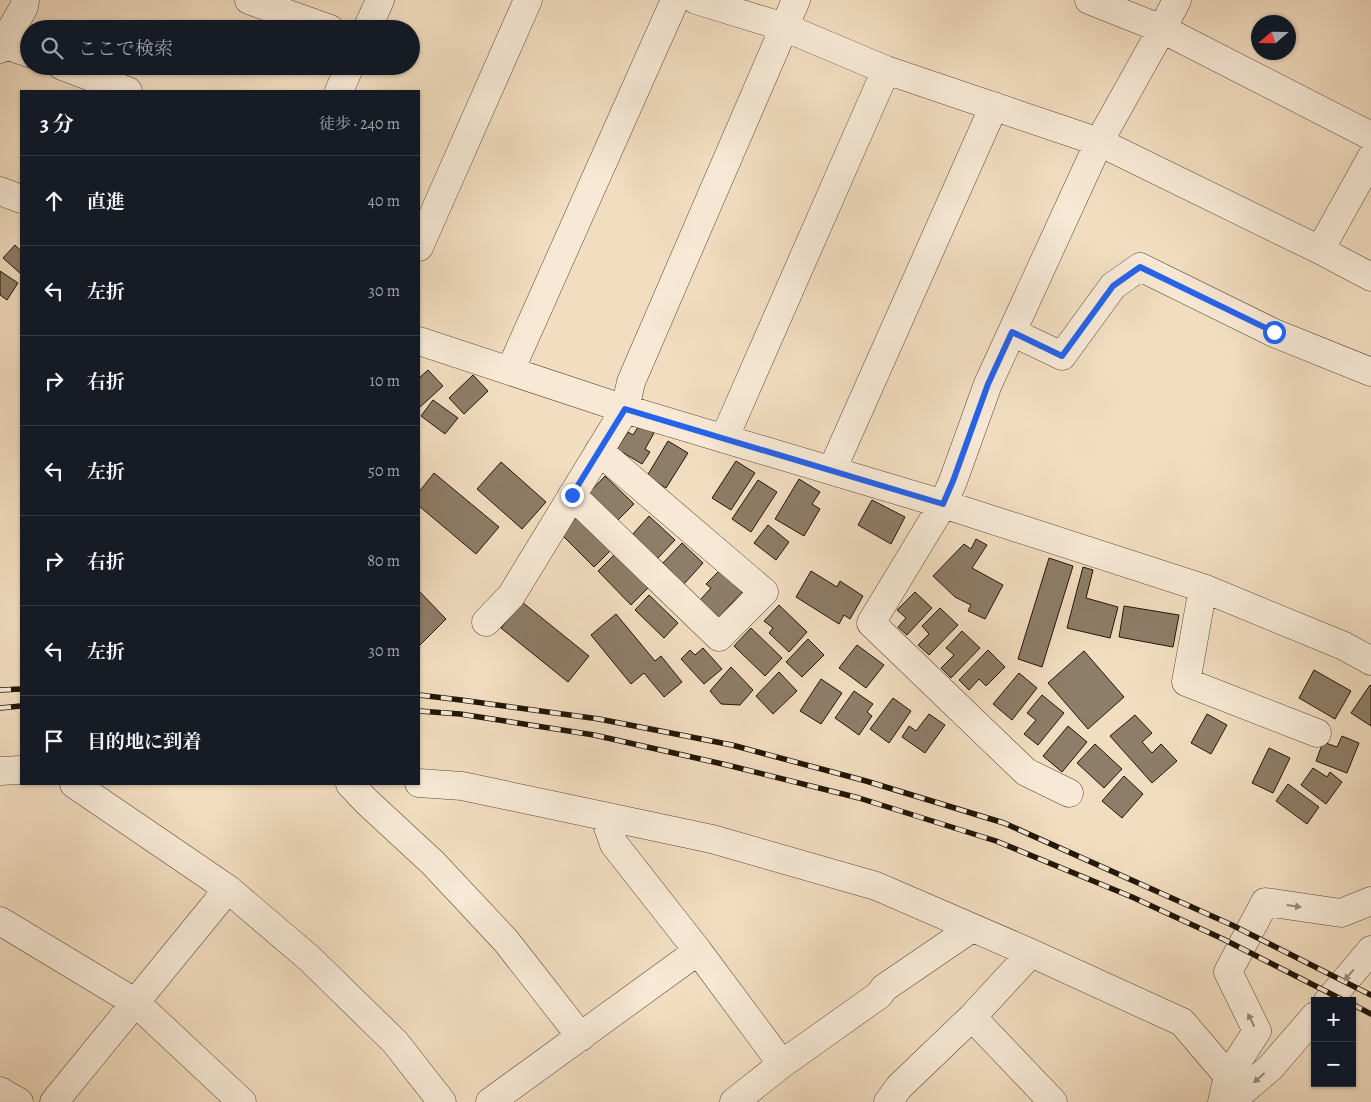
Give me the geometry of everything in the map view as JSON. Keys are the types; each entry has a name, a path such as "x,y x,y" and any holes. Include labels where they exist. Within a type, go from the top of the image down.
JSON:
{"street":[{"path":"20,51 2,46 26,0"},
{"path":"249,0 305,20"},
{"path":"371,20 380,0"},
{"path":"420,245 528,0"},
{"path":"510,371 675,0"},
{"path":"696,0 784,26 886,70 1099,142 1320,250 1371,277"},
{"path":"486,622 511,596 625,409 632,382 796,0"},
{"path":"1089,0 1162,30 1371,136"},
{"path":"1070,793 1026,772 871,623 943,504 988,384 1099,142 1177,0"},
{"path":"724,438 886,70"},
{"path":"86,75 125,90"},
{"path":"339,90 346,75"},
{"path":"832,470 994,106"},
{"path":"1320,250 1371,158"},
{"path":"0,191 20,199"},
{"path":"1012,332 1062,356 1113,286 1140,267 1274,332 1371,372"},
{"path":"420,341 625,409 943,504 1203,588 1344,646 1371,661"},
{"path":"572,495 719,637 764,592 599,451"},
{"path":"1203,588 1186,682 1317,733"},
{"path":"0,771 20,770"},
{"path":"420,783 462,786 712,840 876,886 1032,953 1182,1022 1227,1093"},
{"path":"75,785 228,889 310,959 395,1042 442,1102"},
{"path":"351,785 433,863 506,941 581,1036"},
{"path":"604,816 614,844 698,951 782,1064"},
{"path":"54,1102 228,889"},
{"path":"1227,1093 1257,1031 1228,972 1265,902 1341,913 1371,901"},
{"path":"0,921 136,1003 242,1102"},
{"path":"734,1102 782,1064 879,995 884,988 972,928"},
{"path":"1331,997 1371,950"},
{"path":"490,1102 698,951"},
{"path":"900,1097 972,1016 1032,953"},
{"path":"972,1016 1053,1102"},
{"path":"1227,1093 1270,1068 1311,1021"},
{"path":"0,1091 19,1102"}],"building":[{"path":"15,245 20,250 20,273 3,258"},
{"path":"0,271 18,283 7,300 0,295"},
{"path":"428,370 443,386 420,407 420,377"},
{"path":"473,375 488,391 464,414 449,398"},
{"path":"433,400 458,418 445,434 421,416"},
{"path":"640,424 654,433 645,449 650,452 642,464 617,449 628,432 633,435"},
{"path":"668,441 688,453 666,488 647,476"},
{"path":"736,461 755,473 731,510 712,498"},
{"path":"501,462 546,502 522,529 477,489"},
{"path":"434,473 499,527 476,554 420,507 420,491"},
{"path":"605,476 634,504 618,520 589,493"},
{"path":"799,479 820,492 812,504 820,509 804,536 775,519"},
{"path":"758,480 777,492 751,532 732,519"},
{"path":"872,500 905,517 891,544 858,525"},
{"path":"578,516 612,549 594,567 561,534"},
{"path":"649,516 675,540 657,559 632,535"},
{"path":"768,525 789,542 776,560 754,543"},
{"path":"976,539 987,545 972,568 1003,585 985,619 968,611 971,605 955,597 933,576 964,544 971,549"},
{"path":"682,543 703,563 684,584 663,563"},
{"path":"616,553 649,587 631,605 598,571"},
{"path":"1049,558 1073,566 1042,667 1018,659"},
{"path":"1083,567 1093,570 1086,598 1118,607 1110,638 1067,628"},
{"path":"719,571 742,592 719,617 700,600 711,588 706,584"},
{"path":"811,571 837,587 840,581 863,596 850,619 844,615 839,624 796,597"},
{"path":"420,592 446,619 420,645"},
{"path":"915,592 932,608 907,635 898,627 906,618 897,610"},
{"path":"649,595 678,623 664,638 635,610"},
{"path":"522,602 589,656 568,682 501,628"},
{"path":"779,605 807,632 789,652 769,633 773,628 764,621"},
{"path":"1124,606 1179,615 1173,647 1119,637"},
{"path":"940,608 958,625 929,655 918,645 929,634 922,626"},
{"path":"616,614 655,661 661,656 682,682 664,697 644,673 631,684 591,635"},
{"path":"751,628 782,658 765,676 734,646"},
{"path":"962,631 980,648 951,678 941,668 954,655 946,648"},
{"path":"808,639 824,655 802,677 786,662"},
{"path":"857,645 884,665 866,688 839,668"},
{"path":"703,648 722,669 704,684 681,659 690,650 695,655"},
{"path":"988,650 1005,667 986,686 979,679 969,690 959,680"},
{"path":"1084,651 1124,697 1088,729 1048,683"},
{"path":"731,667 753,690 740,705 721,704 710,691"},
{"path":"1314,670 1351,691 1335,719 1299,698"},
{"path":"779,672 797,691 773,714 756,696"},
{"path":"1019,673 1037,688 1012,720 993,704"},
{"path":"821,679 842,693 821,724 800,711"},
{"path":"1371,686 1371,726 1351,713"},
{"path":"854,691 873,704 867,712 872,716 859,735 835,718"},
{"path":"1042,695 1064,713 1038,745 1024,734 1036,720 1027,713"},
{"path":"893,698 911,711 889,743 870,729"},
{"path":"929,714 945,725 925,753 902,737 909,726 916,731"},
{"path":"1207,714 1227,725 1211,754 1191,743"},
{"path":"1135,715 1152,733 1142,742 1152,753 1161,744 1177,761 1152,783 1110,736"},
{"path":"1068,726 1087,742 1062,772 1043,756"},
{"path":"1342,736 1359,743 1347,773 1316,761 1323,742 1337,747"},
{"path":"1095,744 1122,769 1104,788 1077,763"},
{"path":"1269,748 1290,758 1273,793 1252,783"},
{"path":"1313,768 1327,777 1330,772 1342,782 1326,804 1301,785"},
{"path":"1124,776 1143,794 1122,818 1102,801"},
{"path":"1288,784 1319,807 1307,824 1276,801"}],"railway":[{"path":"0,690 20,689"},
{"path":"420,695 599,719 732,745 866,781 1004,823 1232,925 1371,995"},
{"path":"0,708 20,706"},
{"path":"420,711 460,714 594,735 727,765 859,798 996,841 1132,897 1223,939 1337,997"},
{"path":"1356,1006 1371,1014"}],"route":[{"path":"572,495 625,409 943,504 988,384 1012,332 1062,356 1113,286 1140,267 1274,332"}]}
